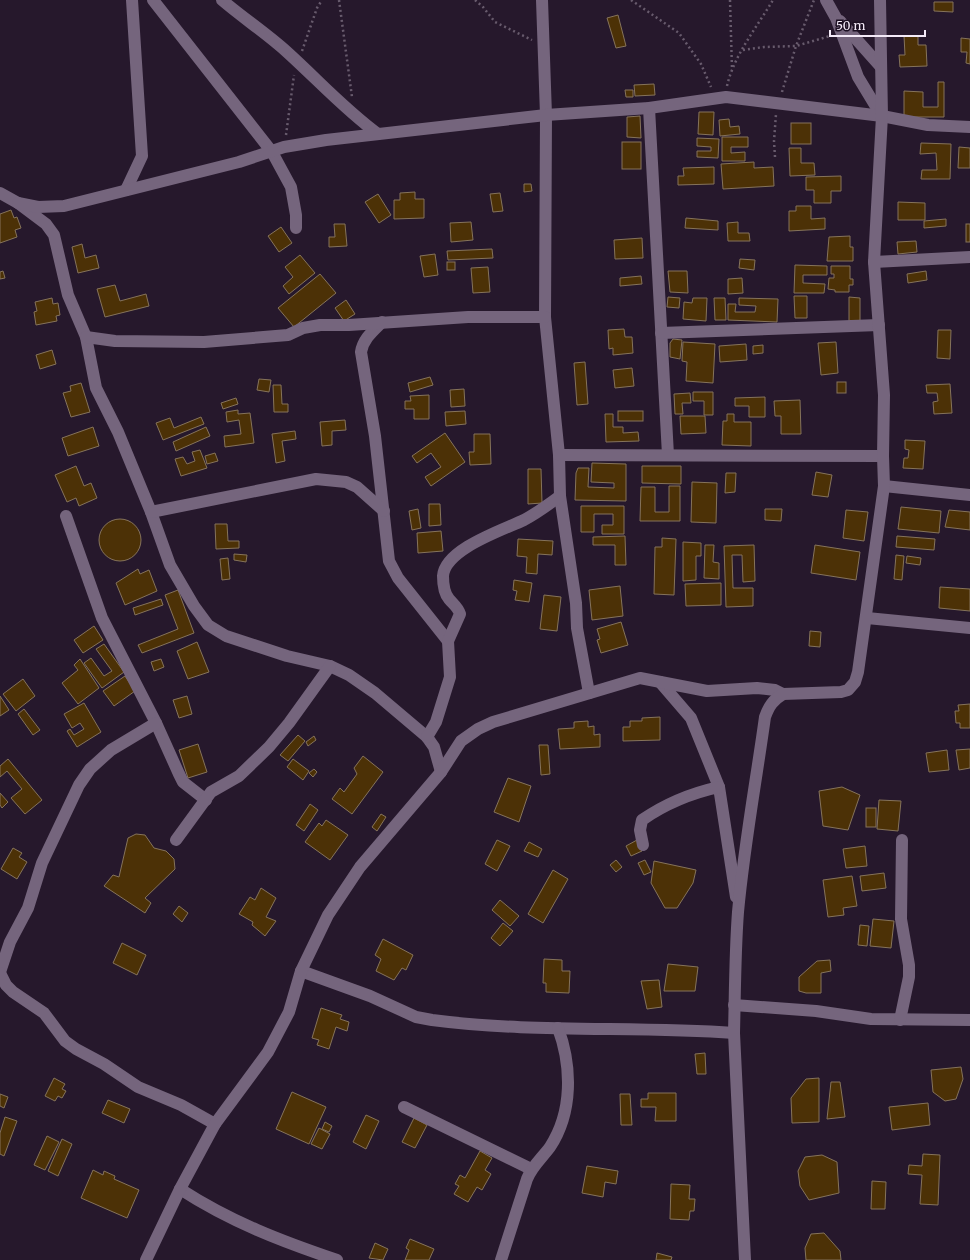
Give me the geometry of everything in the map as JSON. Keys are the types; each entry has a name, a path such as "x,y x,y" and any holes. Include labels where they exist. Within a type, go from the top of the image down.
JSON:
{"street":[{"path":"126,190 142,156 132,0"},
{"path":"153,0 272,152 291,187 296,215 296,228"},
{"path":"222,0 263,32 299,63 335,99 378,134"},
{"path":"542,0 546,115 545,317 559,455 560,496 576,603 577,628 589,693"},
{"path":"826,0 836,18 858,77 882,116"},
{"path":"146,1260 180,1189 215,1124 268,1052 289,1012 301,971 328,915 360,867 441,772 461,741 478,729 493,722 640,678 707,691 757,688 775,690 783,694 830,693 848,690 855,682 867,618 884,486 884,395 874,262 882,116 880,0"},
{"path":"836,18 881,67"},
{"path":"18,202 38,207 64,206 239,162 284,148 378,134 546,115 649,108 720,98 780,103 882,116 928,125 970,127"},
{"path":"649,108 668,455"},
{"path":"0,193 18,202 46,224 54,235 68,295 86,337 96,388 118,432 151,512 170,565 194,606 208,625 240,641 287,656 330,666 349,675 375,693 427,737 434,747 441,772"},
{"path":"874,262 970,257"},
{"path":"86,337 115,341 204,342 288,336 303,328 320,325 349,325 468,317 545,317"},
{"path":"382,322 366,338 362,344 361,352 375,436 384,511 387,552 391,568 448,641"},
{"path":"661,333 879,325"},
{"path":"559,455 883,456"},
{"path":"151,512 316,479 346,482 357,487 384,511"},
{"path":"884,486 970,495"},
{"path":"427,737 436,722 450,678 448,641 460,614 448,598 444,588 443,574 450,562 462,550 541,511 560,496"},
{"path":"66,516 102,618 156,723 183,782 206,800"},
{"path":"867,618 970,628"},
{"path":"176,840 211,792 239,776 269,747 289,723 330,666"},
{"path":"660,682 691,718 719,786 738,912"},
{"path":"745,1260 734,1033 738,912 747,836 766,717 769,706 775,699 783,694"},
{"path":"156,723 111,750 90,769 79,785 42,863 28,908 10,942 0,972 6,984 13,992 44,1013 65,1041 76,1049 104,1064 138,1087 181,1106 215,1124"},
{"path":"643,845 640,830 642,820 673,802 719,786"},
{"path":"900,1020 909,977 901,919 902,840"},
{"path":"301,971 370,996 416,1018 452,1023 558,1028 681,1030 734,1033"},
{"path":"734,1005 900,1020 970,1020"},
{"path":"501,1260 531,1169 550,1147 559,1129 564,1110 568,1079 568,1065 558,1028"},
{"path":"404,1107 531,1169"},
{"path":"180,1189 207,1207 262,1234 337,1260"}],"path":[{"path":"284,148 291,87 317,8 322,0"},
{"path":"339,0 353,99"},
{"path":"475,0 483,7 495,22 512,29 544,47"},
{"path":"631,0 679,33 701,64 720,98"},
{"path":"730,0 732,70"},
{"path":"720,98 742,50 773,0"},
{"path":"775,157 774,128 780,103 796,46 814,0"},
{"path":"742,50 764,47 796,46 841,33"}],"building":[{"path":"934,2 953,2 953,12 934,11"},
{"path":"618,15 626,46 616,48 607,18"},
{"path":"904,36 918,36 918,45 926,45 927,66 900,67 899,55 905,55"},
{"path":"961,38 970,39 970,64 966,63 967,52 961,52"},
{"path":"938,82 944,82 944,117 904,117 904,91 923,92 923,107 938,107"},
{"path":"654,84 655,95 635,96 634,85"},
{"path":"625,90 633,90 633,97 626,97"},
{"path":"699,112 714,112 713,135 698,134"},
{"path":"640,116 641,138 627,137 627,117"},
{"path":"729,119 730,127 739,126 740,134 720,136 719,120"},
{"path":"791,123 811,123 811,144 791,144"},
{"path":"722,137 748,137 748,147 731,147 731,153 745,152 745,161 722,161"},
{"path":"697,138 719,139 718,158 697,157 697,151 711,151 711,147 697,146"},
{"path":"622,142 641,142 641,169 622,169"},
{"path":"921,143 951,144 950,179 921,179 922,170 937,170 936,153 920,154"},
{"path":"959,147 970,148 970,168 958,168"},
{"path":"789,148 801,148 801,163 814,163 815,175 790,176"},
{"path":"754,162 754,168 773,167 774,186 723,189 721,164"},
{"path":"714,167 714,184 678,185 678,176 684,176 683,168"},
{"path":"841,176 841,191 831,191 831,203 814,203 814,190 806,190 806,177"},
{"path":"524,184 531,184 532,191 524,192"},
{"path":"415,192 415,199 424,199 424,218 394,219 394,200 400,200 400,193"},
{"path":"500,193 503,211 493,212 490,194"},
{"path":"378,194 391,215 379,223 365,202"},
{"path":"898,202 925,203 925,220 898,220"},
{"path":"796,206 811,206 811,219 825,218 825,229 789,231 789,211 796,211"},
{"path":"11,210 14,218 17,217 21,228 15,230 17,237 0,243 0,214"},
{"path":"686,218 718,221 718,230 685,228"},
{"path":"946,219 946,226 924,228 924,221"},
{"path":"471,222 473,240 451,242 450,223"},
{"path":"738,222 738,233 749,233 750,241 728,241 727,223"},
{"path":"334,224 345,224 347,246 329,247 329,237 335,237"},
{"path":"966,224 970,224 970,242 966,242"},
{"path":"281,227 292,243 279,252 268,236"},
{"path":"850,236 850,247 853,247 853,261 827,261 829,237"},
{"path":"642,238 643,258 615,259 614,240"},
{"path":"916,241 917,252 898,254 897,242"},
{"path":"82,244 85,258 96,255 99,268 78,273 72,247"},
{"path":"492,249 493,258 448,260 447,251"},
{"path":"435,254 438,275 424,277 420,256"},
{"path":"300,255 315,273 289,294 283,286 293,277 285,267"},
{"path":"740,259 755,260 754,270 739,268"},
{"path":"447,262 455,262 455,270 447,270"},
{"path":"795,265 827,266 827,275 803,275 803,283 825,284 824,293 794,293"},
{"path":"831,266 850,266 850,279 853,279 853,285 849,285 849,292 835,292 835,290 828,289 829,278 834,278 834,274 831,274"},
{"path":"488,267 490,292 473,293 471,268"},
{"path":"3,271 5,278 0,279 0,272"},
{"path":"668,271 687,271 688,293 670,292"},
{"path":"926,271 927,280 908,283 907,274"},
{"path":"320,274 336,293 294,327 278,308"},
{"path":"641,276 642,284 620,286 620,278"},
{"path":"742,278 743,293 728,294 728,279"},
{"path":"115,285 120,301 146,294 149,306 105,317 97,289"},
{"path":"794,296 807,296 807,318 795,318"},
{"path":"668,297 680,298 679,308 667,307"},
{"path":"849,297 860,298 860,322 849,322"},
{"path":"52,298 53,304 58,303 60,315 56,316 57,321 36,325 34,312 37,311 35,302"},
{"path":"693,298 707,298 706,321 683,319 684,302 692,303"},
{"path":"714,298 725,298 726,320 715,320"},
{"path":"739,298 778,299 777,322 728,320 728,304 736,304 735,312 755,312 756,306 739,305"},
{"path":"346,300 355,314 344,321 335,308"},
{"path":"624,329 625,337 632,337 633,353 613,355 613,348 609,349 608,330"},
{"path":"938,330 951,330 950,359 937,358"},
{"path":"673,339 682,340 680,359 670,357 670,343"},
{"path":"683,342 715,344 713,383 686,381 687,362 682,361"},
{"path":"836,342 838,373 821,375 818,343"},
{"path":"746,344 747,360 720,362 719,346"},
{"path":"763,345 763,353 753,354 753,346"},
{"path":"52,350 56,364 40,369 36,355"},
{"path":"585,362 588,404 577,405 574,363"},
{"path":"632,368 634,386 615,388 613,370"},
{"path":"430,377 433,385 410,392 408,383"},
{"path":"259,379 271,380 269,392 257,390"},
{"path":"837,382 846,382 846,393 837,393"},
{"path":"81,383 90,412 71,417 63,393 71,391 70,386"},
{"path":"950,384 952,413 934,414 933,402 938,401 937,393 927,393 926,385"},
{"path":"273,385 281,385 282,404 288,404 288,412 274,412"},
{"path":"464,389 465,406 451,407 450,390"},
{"path":"693,392 713,392 713,415 704,415 704,401 693,401"},
{"path":"690,393 691,403 682,403 683,414 675,414 674,394"},
{"path":"429,395 429,419 414,419 414,409 405,409 405,401 411,401 410,396"},
{"path":"765,397 765,417 749,417 749,406 735,406 735,398"},
{"path":"236,398 238,404 223,409 221,403"},
{"path":"800,400 801,434 781,434 781,416 775,416 774,401"},
{"path":"238,410 238,414 250,413 254,443 225,447 224,436 241,434 239,420 227,422 226,412"},
{"path":"465,411 466,424 446,426 445,412"},
{"path":"618,411 643,411 643,421 618,421"},
{"path":"605,414 613,414 613,427 623,427 623,433 638,432 639,441 606,442"},
{"path":"727,414 734,414 734,422 751,422 751,446 722,445 723,421 727,421"},
{"path":"680,416 705,416 706,433 681,434"},
{"path":"201,417 204,424 163,440 156,423 170,418 174,428"},
{"path":"345,420 346,430 332,431 332,445 322,446 320,422"},
{"path":"93,427 99,446 68,456 62,438"},
{"path":"206,427 210,436 176,451 173,442"},
{"path":"295,431 296,439 282,441 285,461 276,463 272,434"},
{"path":"445,433 465,462 431,486 425,477 441,467 431,453 417,463 412,456"},
{"path":"474,434 490,434 491,464 470,465 469,452 474,452"},
{"path":"905,440 925,441 923,469 903,468 904,458 908,458 909,450 905,449"},
{"path":"200,450 207,468 181,476 175,459 183,457 187,464 195,461 192,452"},
{"path":"215,453 218,461 207,464 205,456"},
{"path":"592,463 626,464 626,501 575,500 576,473 578,468 589,468 588,487 614,488 614,483 591,482"},
{"path":"76,466 84,486 91,483 97,498 79,506 76,498 67,502 55,475"},
{"path":"642,466 681,466 681,484 642,483"},
{"path":"528,469 541,469 542,503 528,504"},
{"path":"816,472 832,475 828,497 812,495"},
{"path":"726,473 736,473 735,492 725,493"},
{"path":"692,482 717,483 716,523 691,522"},
{"path":"669,486 680,486 680,521 640,521 641,487 655,487 655,512 669,512"},
{"path":"429,504 440,504 441,525 429,526"},
{"path":"581,506 624,506 624,534 602,534 602,525 613,525 613,514 594,514 594,532 581,532"},
{"path":"901,507 941,511 939,533 898,529"},
{"path":"418,509 421,528 412,530 409,511"},
{"path":"765,509 782,509 781,521 765,520"},
{"path":"846,510 868,512 864,541 843,538"},
{"path":"949,510 970,512 970,530 945,527"},
{"path":"116,519 124,519 132,522 138,528 141,540 138,552 132,558 124,561 116,561 108,558 102,552 99,544 99,536 102,528 108,522"},
{"path":"215,524 227,524 228,541 239,541 239,548 216,549"},
{"path":"441,531 443,551 418,553 417,533"},
{"path":"625,536 626,565 615,565 615,545 593,545 593,537"},
{"path":"897,536 935,539 934,550 896,547"},
{"path":"662,538 676,539 674,595 654,594 655,547 662,547"},
{"path":"518,539 553,541 552,555 538,554 537,574 526,573 527,557 517,556"},
{"path":"683,542 701,543 701,556 696,556 696,580 683,581"},
{"path":"705,545 714,545 713,562 719,563 719,579 704,578"},
{"path":"754,545 755,581 743,582 742,555 732,555 733,588 753,588 753,606 726,607 724,546"},
{"path":"815,545 860,552 856,580 811,573"},
{"path":"234,554 247,555 246,562 234,560"},
{"path":"896,555 904,556 902,580 894,579"},
{"path":"907,556 921,558 920,565 906,563"},
{"path":"228,558 230,579 222,580 220,559"},
{"path":"138,569 140,574 149,570 157,591 125,605 116,583"},
{"path":"514,580 532,583 529,602 515,600 517,591 513,590"},
{"path":"721,583 721,605 686,606 685,584"},
{"path":"620,586 623,616 592,620 589,590"},
{"path":"940,587 970,589 970,611 939,608"},
{"path":"178,590 194,633 142,653 138,645 178,629 165,595"},
{"path":"544,595 561,597 557,631 540,629"},
{"path":"161,599 163,605 135,615 133,608"},
{"path":"621,622 628,645 601,653 597,640 600,639 597,629"},
{"path":"94,626 103,640 83,653 74,640"},
{"path":"810,631 821,632 820,647 809,646"},
{"path":"197,642 209,672 188,679 177,651"},
{"path":"104,644 124,672 102,688 84,663 91,658 104,676 112,671 96,649"},
{"path":"80,659 99,688 78,704 62,683 78,670 74,665"},
{"path":"161,659 164,667 154,671 151,662"},
{"path":"125,676 135,691 114,706 103,691"},
{"path":"23,679 35,696 16,711 3,694"},
{"path":"0,696 9,710 0,716"},
{"path":"187,696 192,714 179,718 173,700"},
{"path":"84,703 101,732 77,747 67,731 70,729 74,735 84,729 80,723 72,728 64,714"},
{"path":"970,704 970,728 960,728 960,723 956,723 955,711 959,711 958,705"},
{"path":"24,709 40,730 33,735 18,714"},
{"path":"660,717 660,740 623,741 623,727 630,727 630,721 642,721 642,718"},
{"path":"588,721 588,727 594,726 594,735 600,734 600,747 560,749 558,729 574,728 574,722"},
{"path":"298,735 305,741 288,761 280,755"},
{"path":"314,736 316,740 308,746 306,742"},
{"path":"198,744 207,772 188,778 179,750"},
{"path":"539,745 548,745 550,774 541,775"},
{"path":"970,749 970,768 959,770 956,750"},
{"path":"947,750 949,770 929,772 926,753"},
{"path":"363,756 383,772 352,814 332,799 340,788 344,792 357,774 354,768"},
{"path":"8,759 42,800 25,814 11,798 22,789 7,771 0,777 0,766"},
{"path":"293,759 309,771 303,780 287,767"},
{"path":"314,769 317,772 313,777 309,773"},
{"path":"508,778 531,786 519,822 494,812"},
{"path":"842,787 860,795 848,830 823,826 819,791"},
{"path":"0,793 8,802 2,808 0,805"},
{"path":"879,800 901,801 898,831 877,829"},
{"path":"310,804 318,810 304,831 296,825"},
{"path":"866,808 876,808 876,827 866,827"},
{"path":"381,814 386,817 377,831 372,827"},
{"path":"326,820 348,835 330,860 305,842 319,823 322,826"},
{"path":"136,834 145,835 154,848 166,851 174,859 175,869 145,898 151,903 145,913 104,886 113,875 119,877 128,838"},
{"path":"497,840 510,846 497,871 485,864"},
{"path":"637,840 642,851 631,856 626,846"},
{"path":"529,842 542,849 538,857 524,851"},
{"path":"865,846 867,866 846,868 843,849"},
{"path":"13,848 22,853 19,857 27,862 17,879 1,869"},
{"path":"616,860 622,867 616,872 610,865"},
{"path":"645,860 651,872 644,875 638,863"},
{"path":"654,861 696,870 693,883 677,908 665,908 651,883"},
{"path":"553,870 568,879 543,923 528,914"},
{"path":"884,873 886,888 862,891 860,876"},
{"path":"852,876 857,906 843,908 844,915 828,917 823,880"},
{"path":"261,888 276,898 266,917 276,921 265,936 252,925 253,922 239,914 250,897 255,900"},
{"path":"500,900 519,916 510,926 492,910"},
{"path":"179,906 188,913 182,922 173,914"},
{"path":"873,919 894,921 891,948 870,946"},
{"path":"503,923 513,931 500,946 491,938"},
{"path":"860,925 869,926 867,946 858,945"},
{"path":"383,939 413,955 406,970 402,968 394,980 376,971 381,959 375,955"},
{"path":"122,943 146,955 137,975 113,963"},
{"path":"544,959 562,960 562,971 570,971 569,993 546,992 546,983 543,983"},
{"path":"830,960 831,971 821,973 821,993 806,993 799,991 799,977 817,961"},
{"path":"668,964 698,967 695,991 664,991"},
{"path":"659,980 662,1007 647,1009 641,981"},
{"path":"321,1008 342,1015 340,1019 349,1022 347,1031 336,1027 329,1049 317,1045 319,1040 312,1038"},
{"path":"705,1053 706,1074 697,1074 695,1054"},
{"path":"961,1067 963,1079 956,1099 945,1101 933,1092 931,1070"},
{"path":"54,1078 65,1084 62,1089 66,1091 62,1098 58,1096 55,1101 45,1096"},
{"path":"819,1078 819,1122 792,1123 791,1098 806,1079"},
{"path":"831,1082 840,1082 845,1117 827,1119"},
{"path":"292,1092 326,1107 309,1144 276,1129"},
{"path":"648,1093 676,1093 676,1121 655,1121 656,1107 641,1107 641,1099 648,1099"},
{"path":"0,1094 8,1097 4,1108 0,1106"},
{"path":"620,1094 630,1094 632,1125 621,1125"},
{"path":"108,1100 130,1109 124,1123 102,1113"},
{"path":"928,1103 930,1125 892,1130 889,1107"},
{"path":"366,1115 379,1121 366,1149 353,1142"},
{"path":"5,1117 17,1121 4,1156 0,1154 0,1133"},
{"path":"414,1118 427,1125 415,1148 402,1142"},
{"path":"325,1122 332,1126 329,1132 322,1129"},
{"path":"319,1128 330,1134 322,1149 311,1144"},
{"path":"47,1136 59,1142 45,1170 34,1165"},
{"path":"62,1139 72,1144 58,1176 48,1171"},
{"path":"480,1151 492,1158 485,1170 491,1174 482,1190 477,1187 468,1202 454,1194 459,1186 455,1184 460,1175 465,1178"},
{"path":"923,1154 940,1155 938,1205 920,1204 922,1175 908,1174 909,1165 922,1166"},
{"path":"822,1155 837,1162 839,1193 809,1200 800,1186 798,1171 805,1157"},
{"path":"587,1166 618,1171 616,1184 605,1182 603,1197 582,1193"},
{"path":"93,1170 103,1175 104,1171 115,1176 114,1179 139,1190 127,1218 81,1198"},
{"path":"872,1181 886,1182 885,1209 871,1209"},
{"path":"671,1184 690,1185 689,1199 695,1199 694,1211 690,1211 689,1220 670,1219"},
{"path":"824,1233 840,1251 841,1260 806,1260 805,1248 811,1234"},
{"path":"410,1239 434,1249 429,1260 405,1260 409,1250 406,1248"},
{"path":"375,1243 388,1249 383,1260 369,1258"},
{"path":"657,1253 672,1257 671,1260 656,1260"}]}
